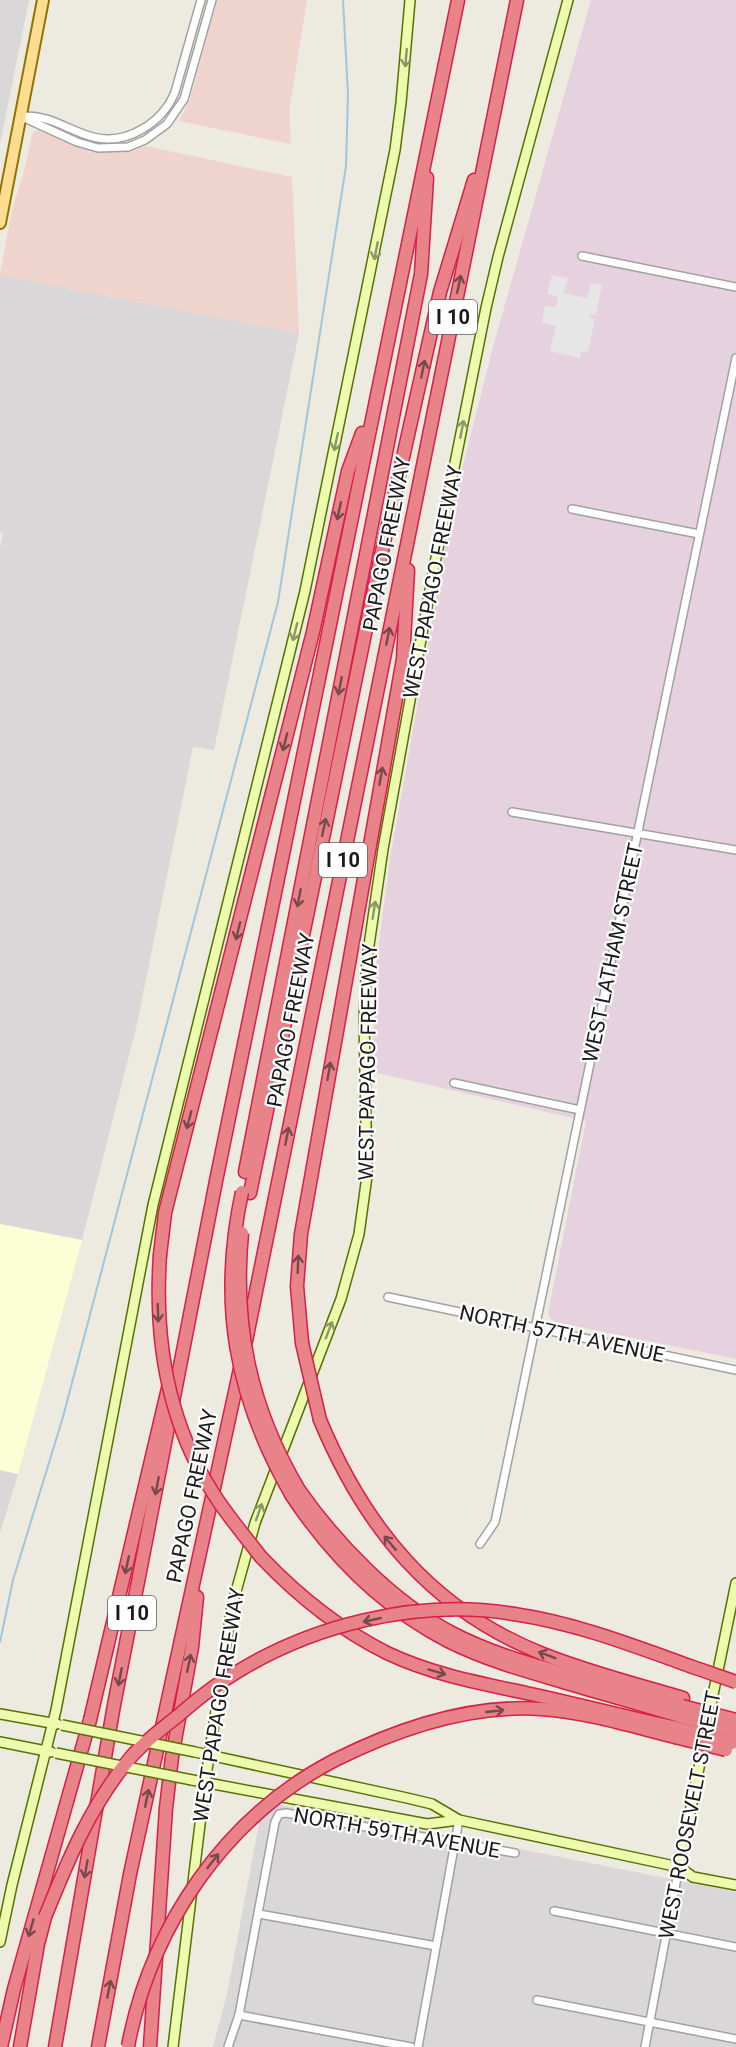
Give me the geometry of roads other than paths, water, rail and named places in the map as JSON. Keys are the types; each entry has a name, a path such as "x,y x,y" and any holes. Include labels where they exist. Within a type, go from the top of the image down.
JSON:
{"highway":[{"name":"PAPAGO FREEWAY","path":"55,2047 114,1705 216,1181 458,0"},
{"name":"PAPAGO FREEWAY","path":"98,2047 130,1874 251,1316 517,0"},
{"path":"246,1192 435,315 496,107"},
{"path":"431,132 421,274 246,1192 241,1249 240,1304 250,1373 256,1396 276,1448 296,1493 318,1533 387,1603 448,1641 521,1670 679,1717 734,1743"},
{"path":"376,396 348,471 313,632 165,1213 160,1255 158,1315 161,1350 171,1396 199,1468 219,1502 261,1557 290,1586 330,1618 368,1642 412,1664 486,1685 679,1717 736,1712"},
{"path":"410,527 403,659 301,1234 297,1286 302,1343 320,1420 347,1479 384,1535 417,1572 470,1616 542,1654 734,1743"},
{"path":"0,2047 14,1989 93,1709 216,1181"},
{"path":"150,2047 166,1808 172,1757 192,1647 201,1548"},
{"path":"20,2047 45,1917 76,1843 107,1790 144,1744 204,1694 227,1678 267,1656 304,1639 387,1616 464,1610 514,1614 585,1629 736,1682"},
{"path":"128,2046 147,1974 167,1931 194,1885 220,1851 255,1814 285,1789 335,1760 395,1733 461,1715 522,1709 736,1720"}],"main road":[{"path":"0,223 43,0"},
{"path":"0,1942 51,1723 56,1710 153,1205 315,547 395,150 410,0"},
{"name":"WEST PAPAGO FREEWAY","path":"173,2047 205,1783 227,1630 245,1555 266,1492 341,1299 360,1233 367,1176 364,1020 367,959 385,838 434,568 486,308 568,0"},
{"name":"WEST ROOSEVELT STREET","path":"679,1867 732,1624 736,1583"},
{"name":"NORTH 59TH AVENUE","path":"0,1713 210,1754 432,1804 459,1820 679,1867 693,1876 736,1885"},
{"name":"NORTH 59TH AVENUE","path":"0,1742 427,1824 459,1820"}],"street":[{"path":"20,116 41,116 95,137 109,138 131,135 150,124 162,115 170,104 180,77 201,0"},
{"path":"20,116 88,146 128,147 146,140 167,124 184,99 212,0"},
{"path":"582,256 736,287"},
{"name":"WEST LATHAM STREET","path":"480,1544 495,1522 736,358"},
{"path":"573,508 699,534"},
{"path":"512,812 736,850"},
{"path":"454,1083 580,1110"},
{"name":"NORTH 57TH AVENUE","path":"388,1297 736,1370"},
{"name":"NORTH 59TH AVENUE","path":"259,1914 275,1822 279,1814 286,1813 515,1853"},
{"path":"418,2047 459,1820"},
{"name":"WEST ROOSEVELT STREET","path":"645,2047 679,1867"},
{"path":"554,1911 736,1947"},
{"path":"228,2047 239,2015 259,1914 436,1946"},
{"path":"537,2000 736,2039"},
{"path":"239,2015 411,2047"}],"waterway":[{"path":"0,1642 13,1580 63,1417 278,602 346,166 348,94 343,0"}]}
